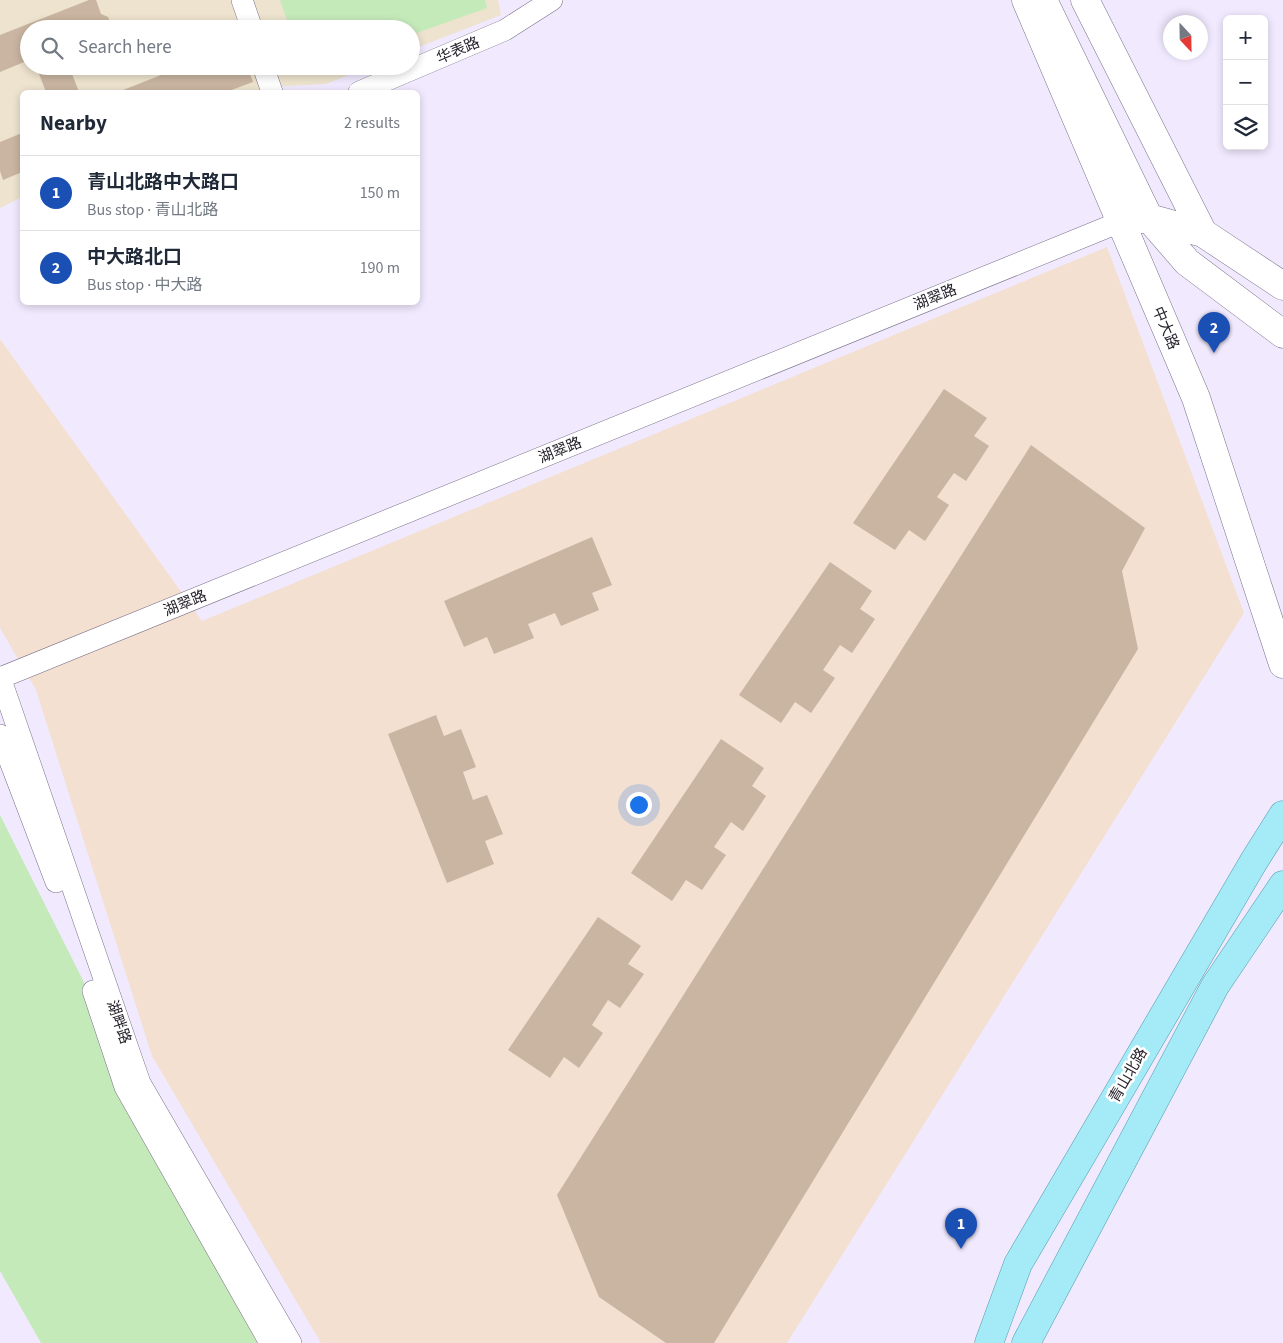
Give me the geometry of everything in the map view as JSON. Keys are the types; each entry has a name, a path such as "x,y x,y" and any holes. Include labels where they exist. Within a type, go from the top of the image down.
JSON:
{"main road":[{"name":"中大路","path":"1026,0 1196,398 1283,664"},
{"path":"1043,0 1149,218 1187,262 1283,334"},
{"path":"1085,0 1204,233"},
{"path":"1120,222 1149,218 1204,233 1283,286"},
{"name":"青山北路","path":"990,1343 1018,1264 1254,861 1283,815"},
{"path":"1026,1343 1215,986 1283,885"}],"street":[{"path":"242,0 249,20"},
{"name":"华表路","path":"420,66 505,30 552,0"},
{"path":"267,75 271,90"},
{"name":"华表路","path":"365,90 400,75"},
{"name":"湖翠路","path":"0,678 1120,222"},
{"name":"湖畔路","path":"0,678 140,1083 291,1343"},
{"name":"湖畔路","path":"0,735 54,878 125,1087 270,1343"}],"shaded area":[{"path":"0,0 498,0 501,15 420,46 420,20 20,20 20,75 348,75 326,84 268,87 261,90 20,90 20,198 0,208"},
{"path":"1107,247 1244,613 787,1343 321,1343 152,1056 36,690 0,628 0,339 202,621"}],"green space":[{"path":"280,0 485,0 487,8 420,32 420,20 287,20"},
{"path":"0,815 265,1343 41,1343 0,1271"}],"building":[{"path":"89,0 96,0 101,14 108,17 109,20 38,20"},
{"path":"20,27 20,64 0,72 0,35"},
{"path":"39,75 72,75 78,90 45,90"},
{"path":"161,75 250,75 253,82 231,90 123,90"},
{"path":"20,134 20,173 3,180 0,171 0,142"},
{"path":"944,389 987,418 974,436 989,446 966,481 954,473 937,497 949,505 925,541 909,530 895,550 853,523"},
{"path":"1031,445 1145,528 1122,571 1138,649 714,1343 666,1343 599,1297 557,1195"},
{"path":"592,537 612,585 592,593 599,610 561,626 555,613 528,624 534,638 494,654 487,637 464,647 444,601"},
{"path":"830,562 872,591 860,609 875,619 852,653 840,645 823,670 835,678 811,713 795,702 781,723 739,695"},
{"path":"436,715 444,736 461,729 476,767 463,772 473,800 487,795 503,834 485,841 494,864 447,883 388,734"},
{"path":"721,739 764,768 752,786 766,796 743,831 731,822 714,847 726,855 702,890 686,880 672,901 631,873"},
{"path":"598,917 641,946 628,964 644,974 620,1008 608,1000 592,1025 603,1033 579,1068 564,1057 550,1078 508,1050"}],"place":[{"name":"中大路北口","path":"1214,353"},
{"name":"青山北路中大路口","path":"961,1249"}]}
